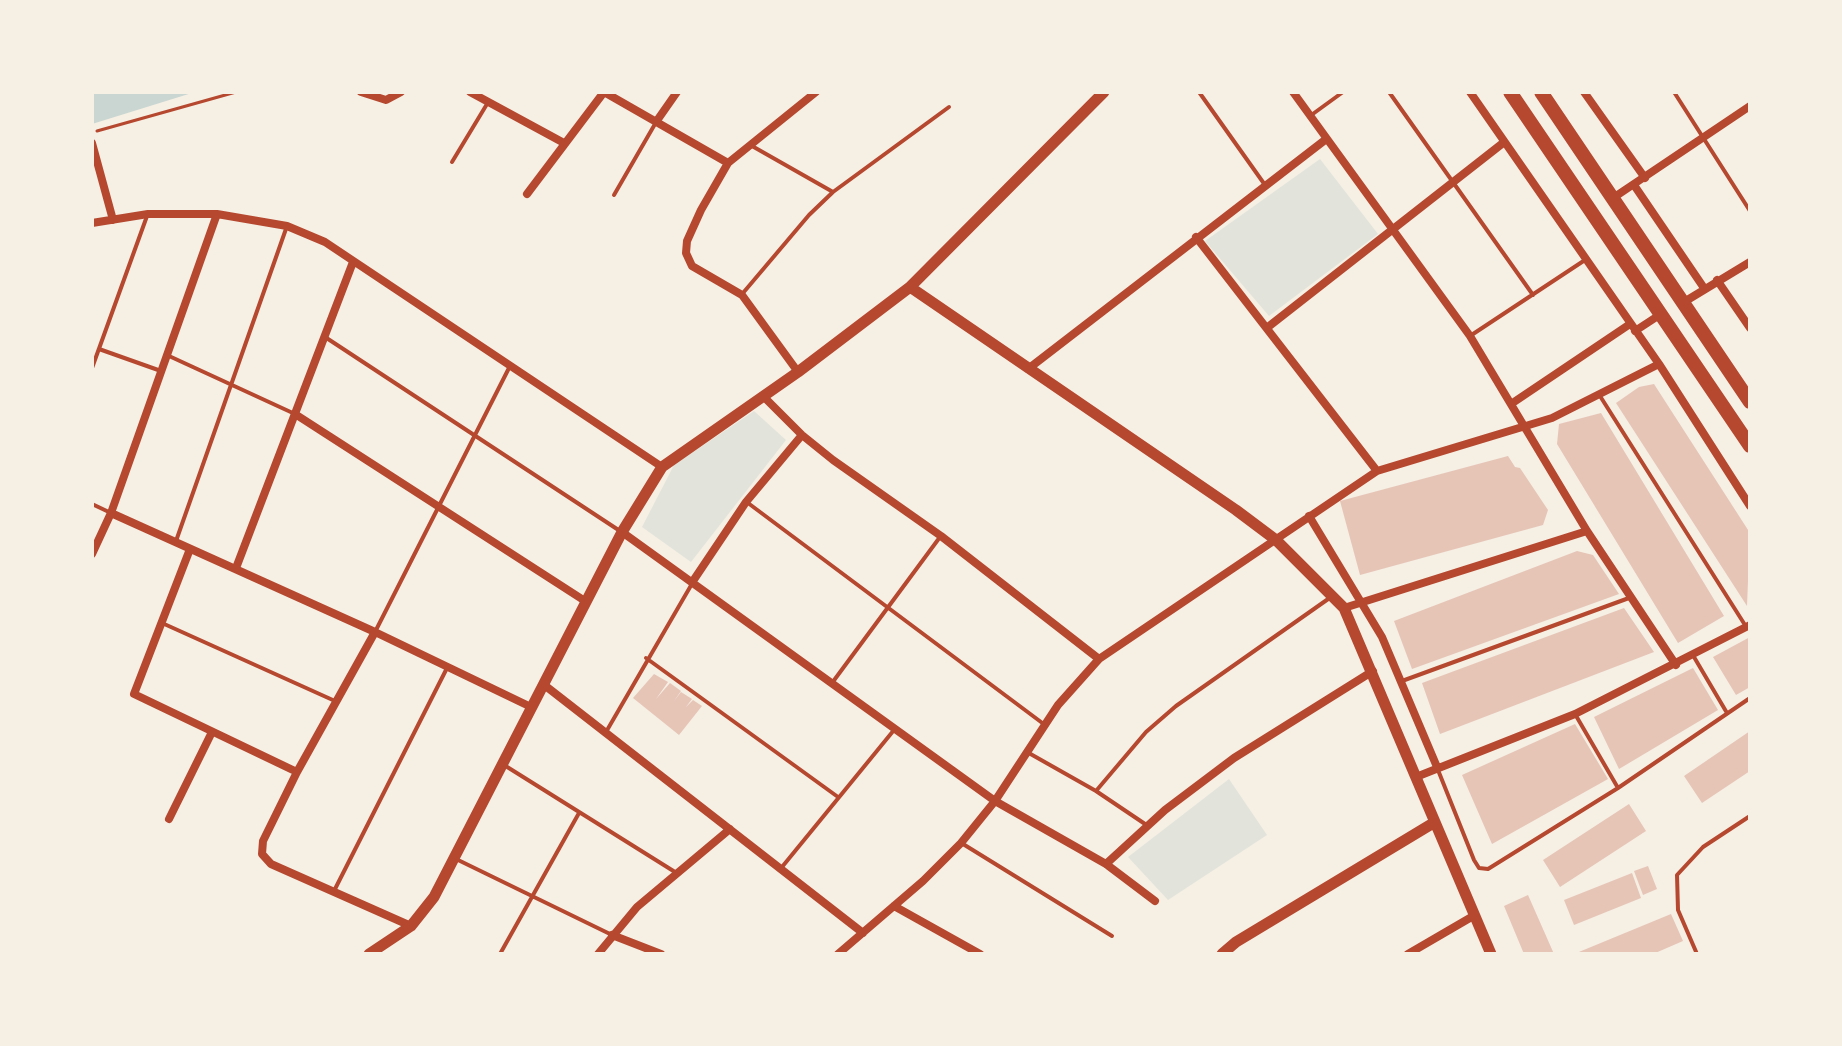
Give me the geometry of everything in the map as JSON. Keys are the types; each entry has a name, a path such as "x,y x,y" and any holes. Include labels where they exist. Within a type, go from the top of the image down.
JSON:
{"highway":[{"path":"1510,92 1750,446"},
{"path":"1541,92 1750,402"}],"street":[{"path":"361,92 386,100 401,92"},
{"path":"470,92 564,143"},
{"path":"527,194 604,92 728,163"},
{"path":"656,122 677,92"},
{"path":"798,372 742,295 692,266 686,253 687,241 701,210 728,163 816,92"},
{"path":"1293,92 1470,336 1587,531 1676,665"},
{"path":"1470,92 1659,364 1750,506"},
{"path":"1584,92 1645,178"},
{"path":"369,954 411,926 434,897 585,601 662,467 798,372 910,287 1100,93"},
{"path":"1613,198 1750,106"},
{"path":"1028,369 1325,140"},
{"path":"92,143 113,220"},
{"path":"1268,327 1503,143"},
{"path":"1634,185 1704,288"},
{"path":"92,223 148,214 217,214 287,226 325,242 662,467"},
{"path":"92,554 111,513 217,214"},
{"path":"1196,237 1377,471"},
{"path":"236,568 353,262"},
{"path":"1684,302 1750,262"},
{"path":"1717,280 1750,328"},
{"path":"910,287 1276,540 1344,608 1491,954"},
{"path":"1511,404 1662,313"},
{"path":"838,954 961,843 995,801 1079,679 1099,659 1377,471 1525,427 1600,395 1659,364"},
{"path":"763,396 802,435 941,536 1099,659"},
{"path":"295,414 585,601"},
{"path":"693,581 746,502 802,435"},
{"path":"111,513 375,632 531,707"},
{"path":"1309,516 1363,601 1402,681 1437,767"},
{"path":"1344,608 1587,531"},
{"path":"622,532 995,801 1106,864 1155,901"},
{"path":"190,549 134,694 211,734 297,772"},
{"path":"1416,777 1575,714 1694,657 1748,626"},
{"path":"375,632 297,772 263,841 262,854 271,864 411,926"},
{"path":"1106,864 1148,826 1234,758 1373,671"},
{"path":"543,684 863,933"},
{"path":"169,819 211,734"},
{"path":"1222,954 1236,942 1435,822"},
{"path":"598,954 612,935 675,872 730,829"},
{"path":"894,906 980,954"},
{"path":"1408,954 1475,915"},
{"path":"612,935 661,954"}],"lane":[{"path":"1199,92 1266,187"},
{"path":"1310,116 1343,92"},
{"path":"1389,92 1533,295"},
{"path":"1674,92 1750,211"},
{"path":"452,162 488,102"},
{"path":"742,295 809,215 833,192 949,107"},
{"path":"614,195 656,122"},
{"path":"750,145 833,192"},
{"path":"92,368 148,214"},
{"path":"176,542 287,226"},
{"path":"1470,336 1586,260"},
{"path":"325,337 622,532"},
{"path":"99,349 161,371"},
{"path":"167,355 295,414"},
{"path":"375,632 437,505 512,364"},
{"path":"1600,395 1748,626"},
{"path":"746,502 1045,725"},
{"path":"92,504 111,513"},
{"path":"832,683 941,536"},
{"path":"606,732 693,581"},
{"path":"1096,791 1146,732 1176,706 1333,596"},
{"path":"1402,681 1631,597"},
{"path":"162,623 336,701"},
{"path":"1694,657 1727,713"},
{"path":"646,658 838,797"},
{"path":"334,891 448,666"},
{"path":"1437,767 1479,868 1488,869 1618,788 1750,698"},
{"path":"1575,714 1618,788"},
{"path":"780,870 894,730"},
{"path":"1027,752 1096,791 1148,826"},
{"path":"502,764 675,872"},
{"path":"500,954 580,812"},
{"path":"1697,954 1678,910 1677,875 1703,847 1750,816"},
{"path":"961,843 1112,936"},
{"path":"455,858 612,935"}],"path":[{"path":"92,133 236,92"}],"shaded area":[{"path":"92,92 195,92 92,124"},
{"path":"1320,159 1378,234 1269,316 1205,241"},
{"path":"754,411 786,440 691,562 642,527 674,465"},
{"path":"1229,779 1267,835 1168,900 1128,857"}],"building":[{"path":"1654,384 1750,533 1747,606 1616,403 1639,387"},
{"path":"1601,413 1724,616 1678,643 1557,444 1559,424"},
{"path":"1508,456 1515,467 1520,468 1548,510 1543,525 1360,575 1340,501"},
{"path":"1577,551 1593,555 1619,594 1412,669 1394,621"},
{"path":"1624,608 1654,652 1440,734 1422,683"},
{"path":"1750,637 1750,687 1736,695 1713,657"},
{"path":"1693,668 1718,710 1619,769 1594,717"},
{"path":"654,674 668,682 656,699 670,683 681,691 674,701 681,692 692,699 686,707 693,700 702,706 679,735 633,698"},
{"path":"1575,724 1608,779 1492,844 1462,775"},
{"path":"1750,731 1750,771 1702,803 1684,776"},
{"path":"1629,804 1646,831 1560,887 1543,860"},
{"path":"1648,866 1657,889 1643,895 1634,871"},
{"path":"1632,873 1641,898 1574,925 1564,900"},
{"path":"1528,895 1554,954 1524,954 1504,906"},
{"path":"1671,914 1683,941 1653,954 1574,954"}]}
